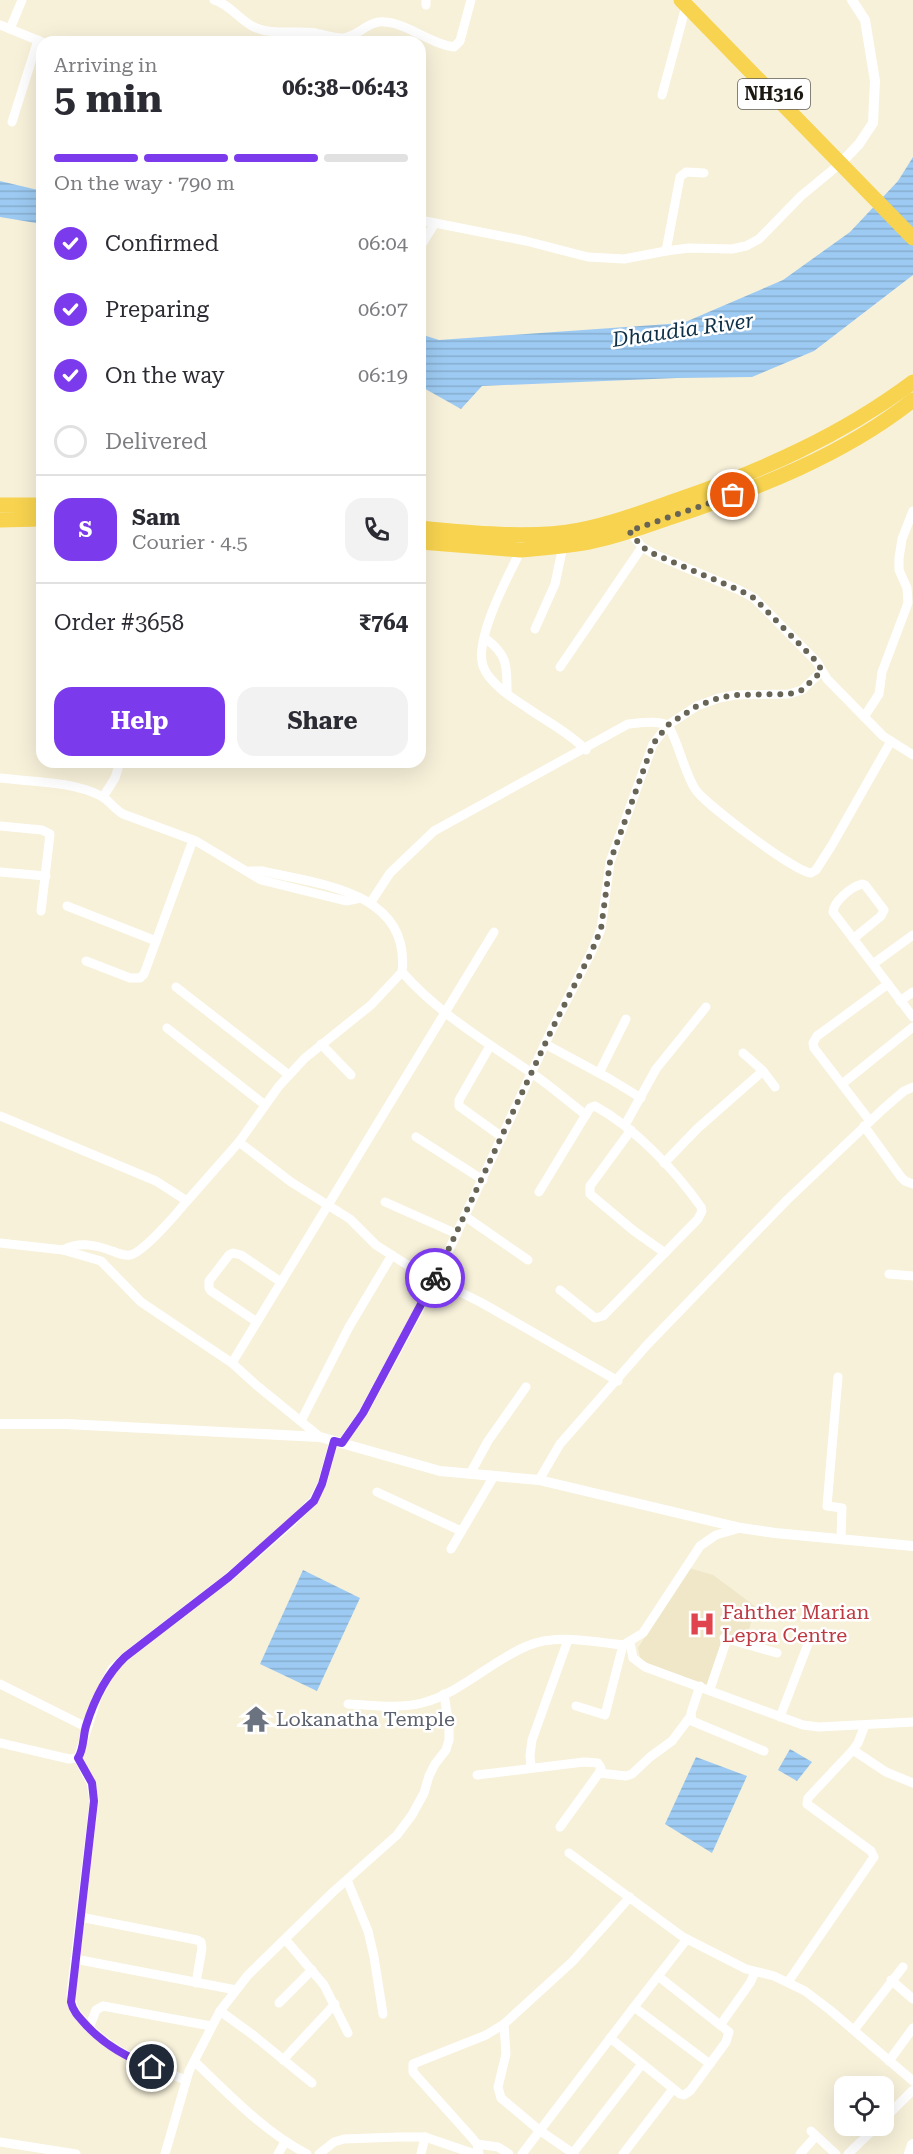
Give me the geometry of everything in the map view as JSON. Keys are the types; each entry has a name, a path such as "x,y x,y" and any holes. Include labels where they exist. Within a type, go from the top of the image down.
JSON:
{"highway":[{"name":"NH316","path":"684,3 913,238"},
{"path":"426,528 521,534 552,533 578,530 610,522 698,493 765,467 850,424 913,382"},
{"path":"426,542 521,550 591,542 629,531 715,503 787,473 890,418 913,400"},
{"path":"0,505 36,505"},
{"path":"0,520 36,519"}],"main road":[{"path":"910,2154 913,2145"}],"street":[{"path":"10,29 21,0"},
{"path":"214,0 228,7 251,26 259,29 332,36"},
{"path":"350,36 382,21 410,29 454,47 460,41 471,0"},
{"path":"426,221 526,241 588,257 624,259 689,248 732,249 759,240 801,196 841,163 859,144 873,123 875,81 865,20 852,0"},
{"path":"663,94 684,3"},
{"path":"0,26 36,39"},
{"path":"315,33 318,36"},
{"path":"12,122 36,53"},
{"path":"666,251 680,177 686,172 704,172"},
{"path":"426,237 435,223"},
{"path":"864,717 879,694 882,672 908,603 907,588 899,570 899,558 913,511"},
{"path":"629,531 642,547 656,555 754,598 817,662 827,679 864,717 884,736 913,755"},
{"path":"535,628 555,584 563,546"},
{"path":"560,667 642,547"},
{"path":"521,550 497,598 485,638 482,654 484,667 498,685 524,706 570,734 586,750"},
{"path":"485,638 496,646 504,657 507,666 507,692"},
{"path":"78,1758 97,1698 112,1669 229,1577 314,1501 338,1442 363,1413 434,1282 545,1044 591,953 601,929 610,862 653,744 668,725 697,706 735,695 789,694 802,690 822,671"},
{"path":"371,902 390,873 434,831 586,750 628,724 646,722 662,722 668,725 691,781 704,800 776,854 806,873 816,870 891,741"},
{"path":"104,797 118,768"},
{"path":"0,778 72,787 104,797 114,809 123,814 193,840 250,871 261,880 346,901 361,898 371,902 394,927 404,957 402,972 371,1005 321,1044 289,1075 239,1142 176,1214 134,1254 124,1255 82,1244 63,1250"},
{"path":"0,826 42,830 50,834 41,911"},
{"path":"86,961 130,978 140,978 144,974 193,840"},
{"path":"0,872 46,876"},
{"path":"853,939 881,916 884,910 862,884 855,887 832,908 835,916 913,1017"},
{"path":"67,906 156,941"},
{"path":"232,1363 494,932"},
{"path":"873,964 913,935"},
{"path":"402,972 422,994 445,1013 532,1073 586,1115"},
{"path":"888,984 814,1039 814,1048 842,1084 901,1177 913,1184"},
{"path":"176,987 289,1075"},
{"path":"900,1001 913,992"},
{"path":"665,1252 634,1231 590,1194 590,1186 628,1127 660,1064 706,1007"},
{"path":"599,1073 626,1019"},
{"path":"842,1084 913,1027"},
{"path":"167,1028 265,1105"},
{"path":"321,1044 351,1075"},
{"path":"545,1044 641,1098"},
{"path":"490,1046 459,1100 459,1106 502,1137"},
{"path":"743,1053 763,1071 775,1087"},
{"path":"664,1163 698,1128 763,1071"},
{"path":"538,1480 560,1444 618,1381 647,1345 787,1200 867,1123 913,1087"},
{"path":"539,1192 586,1115 592,1106 595,1106 628,1127 684,1182 702,1207 698,1219 599,1318 595,1318 560,1290"},
{"path":"0,1116 156,1181 186,1201"},
{"path":"416,1137 483,1180"},
{"path":"239,1142 291,1182 351,1219 376,1245 434,1282 458,1291 618,1381"},
{"path":"385,1203 457,1234"},
{"path":"466,1217 528,1260"},
{"path":"0,1243 63,1250 100,1261 141,1302 232,1363 320,1437"},
{"path":"257,1322 211,1291 209,1281 233,1253 281,1282"},
{"path":"301,1421 350,1327 392,1255"},
{"path":"889,1274 913,1276"},
{"path":"838,1377 827,1506 842,1508 841,1538"},
{"path":"470,1474 488,1441 526,1387"},
{"path":"0,1424 66,1424 320,1437 440,1471 538,1480 741,1528 913,1546"},
{"path":"451,1549 494,1476"},
{"path":"377,1492 462,1531"},
{"path":"348,1704 412,1705 426,1702 528,1645 554,1640 626,1644 643,1633 700,1546 716,1535 741,1528"},
{"path":"710,1689 726,1639 777,1653"},
{"path":"531,1767 532,1740 568,1640"},
{"path":"626,1644 633,1658 645,1666 803,1725 819,1727 913,1722"},
{"path":"576,1707 605,1715 626,1644"},
{"path":"780,1717 808,1644"},
{"path":"0,1684 86,1727"},
{"path":"599,1773 626,1776 632,1774 650,1756 672,1741 690,1717 700,1686"},
{"path":"165,2154 186,2080 220,2011 248,1975 397,1835 420,1800 432,1770 446,1750 449,1740 444,1694"},
{"path":"690,1717 695,1724 764,1751"},
{"path":"788,1982 874,1857 871,1851 807,1803 808,1798 858,1743 865,1725"},
{"path":"0,1743 69,1759 78,1758"},
{"path":"852,1750 886,1772 913,1783"},
{"path":"78,1758 92,1783 94,1801 71,1994 72,2009 99,2038 119,2052 186,2080"},
{"path":"477,1775 531,1767 598,1763 601,1767 599,1773 560,1827"},
{"path":"569,1852 666,1926 687,1939 746,1969 788,1982 830,2010 913,2081"},
{"path":"347,1880 368,1931 383,2014"},
{"path":"477,2151 413,2072 412,2067 417,2061 486,2036 504,2024 572,1962 630,1897"},
{"path":"80,1917 201,1942 196,1983"},
{"path":"285,1939 324,1985 348,2033"},
{"path":"522,2154 687,1939"},
{"path":"75,1959 236,1990"},
{"path":"854,2030 903,1967"},
{"path":"279,2003 312,1970"},
{"path":"721,2024 756,1972"},
{"path":"610,2038 673,2089 680,2094 687,2094 710,2064 729,2032 658,1977"},
{"path":"891,1980 913,1999"},
{"path":"283,2060 335,2004"},
{"path":"89,2028 96,2010 103,2006 211,2026"},
{"path":"634,2007 710,2064"},
{"path":"220,2011 312,2083"},
{"path":"504,2024 506,2054 498,2093 539,2130 573,2154 642,2064"},
{"path":"889,2061 913,2028"},
{"path":"194,2061 264,2127 307,2154"},
{"path":"623,2154 673,2089"},
{"path":"894,2110 913,2090"},
{"path":"800,2154 814,2134 836,2154"},
{"path":"848,2154 867,2136"},
{"path":"421,2154 425,2137"},
{"path":"319,2154 334,2142 344,2139 425,2137 477,2151 498,2147 509,2154"},
{"path":"0,2142 76,2154"},
{"path":"278,2154 285,2142"}],"shaded area":[{"name":"Fahther Marian Lepra Centre","path":"689,1568 713,1575 756,1607 744,1645 725,1640 709,1687 641,1661 638,1648"}],"water":[{"name":"Dhaudia River","path":"913,157 913,275 814,351 752,377 482,386 461,409 426,389 426,336 439,340 683,323 783,280 850,232 898,181"},
{"path":"0,181 36,190 36,223 0,217"},
{"path":"303,1570 360,1598 317,1691 260,1664"},
{"path":"790,1749 812,1762 797,1781 778,1770"},
{"path":"696,1757 747,1776 712,1853 665,1824"}],"way so far":[{"path":"435,1278 601,929 610,862 629,814 647,758 658,736 682,714 697,706 735,695 789,694 802,690 822,671 817,662 754,598 656,555 642,547 629,531 733,495"}],"place":[{"name":"Fahther Marian Lepra Centre","path":"702,1624"},
{"name":"Lokanatha Temple","path":"256,1719"}],"route":[{"path":"152,2067 108,2045 72,2009 71,1994 94,1801 92,1783 78,1758 81,1754 86,1727 97,1698 112,1669 229,1577 314,1501 322,1484 334,1441 342,1443 363,1413 435,1278"}]}
